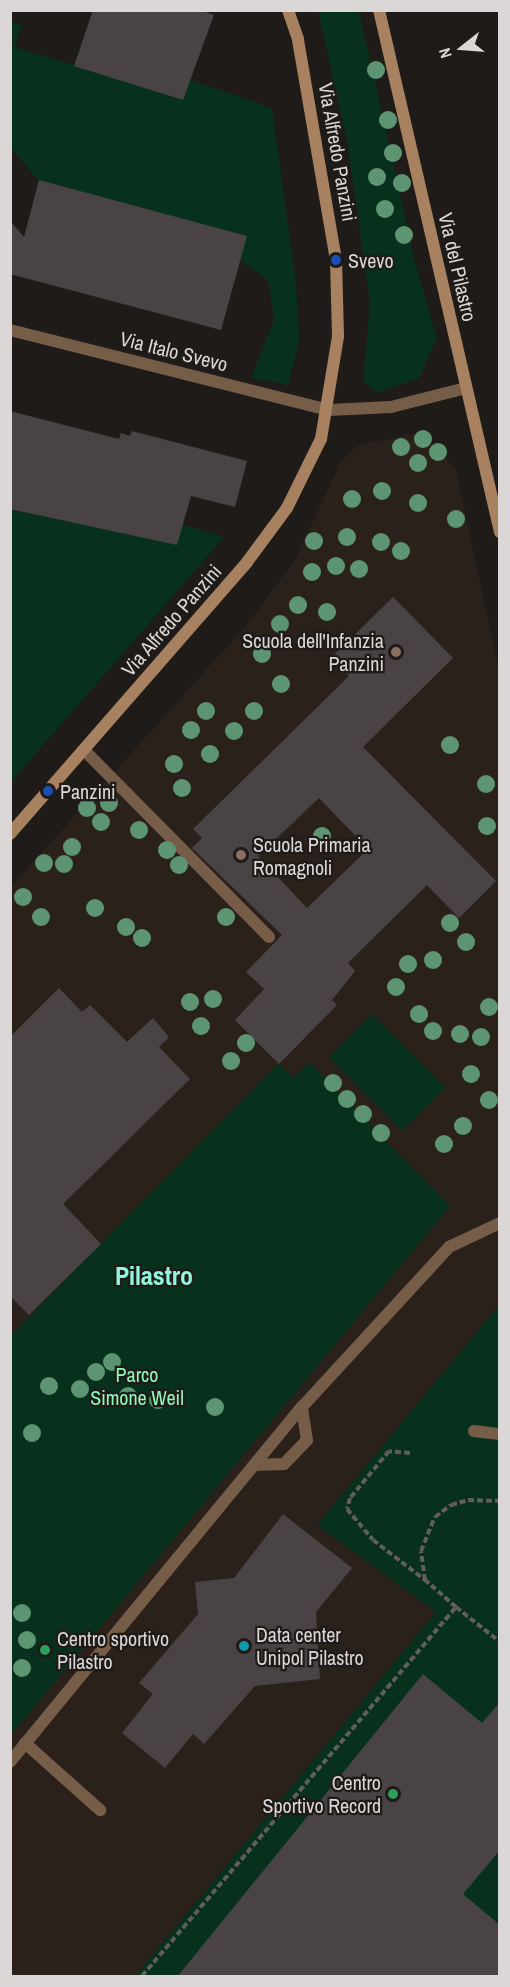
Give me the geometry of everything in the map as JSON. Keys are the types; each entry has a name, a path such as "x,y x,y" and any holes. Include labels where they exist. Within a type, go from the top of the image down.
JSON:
{"street":[{"name":"Via Alfredo Panzini","path":"10,834 209,607 287,508 321,439 329,410 338,336 336,260 298,39 288,10"},
{"name":"Via del Pilastro","path":"379,10 500,532"},
{"name":"Via Italo Svevo","path":"10,330 329,410"},
{"path":"329,410 391,407 467,394"},
{"path":"84,750 269,937"},
{"path":"10,1762 302,1407 449,1246 500,1223"},
{"path":"254,1465 285,1464 307,1440 302,1407"},
{"path":"474,1431 500,1434"},
{"path":"25,1743 100,1810"}],"path":[{"path":"410,1453 389,1451 350,1498 347,1509 374,1540 500,1642"},
{"path":"424,1580 420,1551 435,1518 468,1500 500,1501"},
{"path":"142,1977 456,1607"}],"shaded area":[{"path":"423,432 456,470 499,670 499,1305 317,1525 436,1612 135,1976 11,1976 11,1735 149,1566 11,1553 11,887 250,621 296,558 341,461 356,446"}],"green space":[{"path":"318,11 359,11 415,262 437,338 419,378 376,393 363,381 370,304 348,146"},
{"path":"10,21 22,25 14,47 74,65 82,43 272,108 296,284 299,341 288,385 251,378 274,320 268,280 240,260 32,207 39,181 11,148"},
{"path":"11,490 138,511 224,537 11,782"},
{"path":"372,1014 446,1088 402,1131 329,1057"},
{"name":"Parco Simone Weil","path":"309,1062 450,1206 11,1735 11,1335 279,1063 293,1078"},
{"name":"Centro Sportivo Record","path":"499,1305 499,1976 135,1976 436,1612 317,1525"}],"building":[{"path":"93,10 200,10 214,15 183,100 74,66"},
{"path":"39,180 247,236 221,330 10,274 10,221 24,237"},
{"path":"10,411 119,439 121,433 130,436 132,431 247,461 235,507 191,496 177,545 10,509"},
{"path":"393,597 453,658 363,747 496,881 459,918 427,885 348,963 355,971 332,1000 337,1005 279,1064 235,1020 264,989 246,972 282,935 192,848 202,838 193,829 349,676 331,658","holes":["319,798 368,849 307,908 258,856"]},
{"path":"59,988 82,1012 90,1005 127,1042 153,1018 169,1037 159,1047 190,1079 63,1204 101,1244 29,1315 10,1296 10,1037"},
{"name":"Data center Unipol Pilastro","path":"283,1514 352,1568 316,1612 320,1679 255,1686 204,1744 193,1734 165,1768 122,1733 153,1694 139,1683 198,1614 195,1582 234,1578"},
{"path":"423,1674 482,1723 500,1702 500,1850 463,1894 500,1925 500,1977 177,1977"}],"place":[{"name":"Svevo","path":"336,260"},
{"name":"Scuola dell'Infanzia Panzini","path":"396,652"},
{"name":"Panzini","path":"48,791"},
{"name":"Scuola Primaria Romagnoli","path":"241,855"},
{"name":"Data center Unipol Pilastro","path":"244,1646"},
{"name":"Centro sportivo Pilastro","path":"45,1650"},
{"name":"Centro Sportivo Record","path":"393,1794"}],"district":[{"name":"Pilastro","path":"154,1276"}]}
